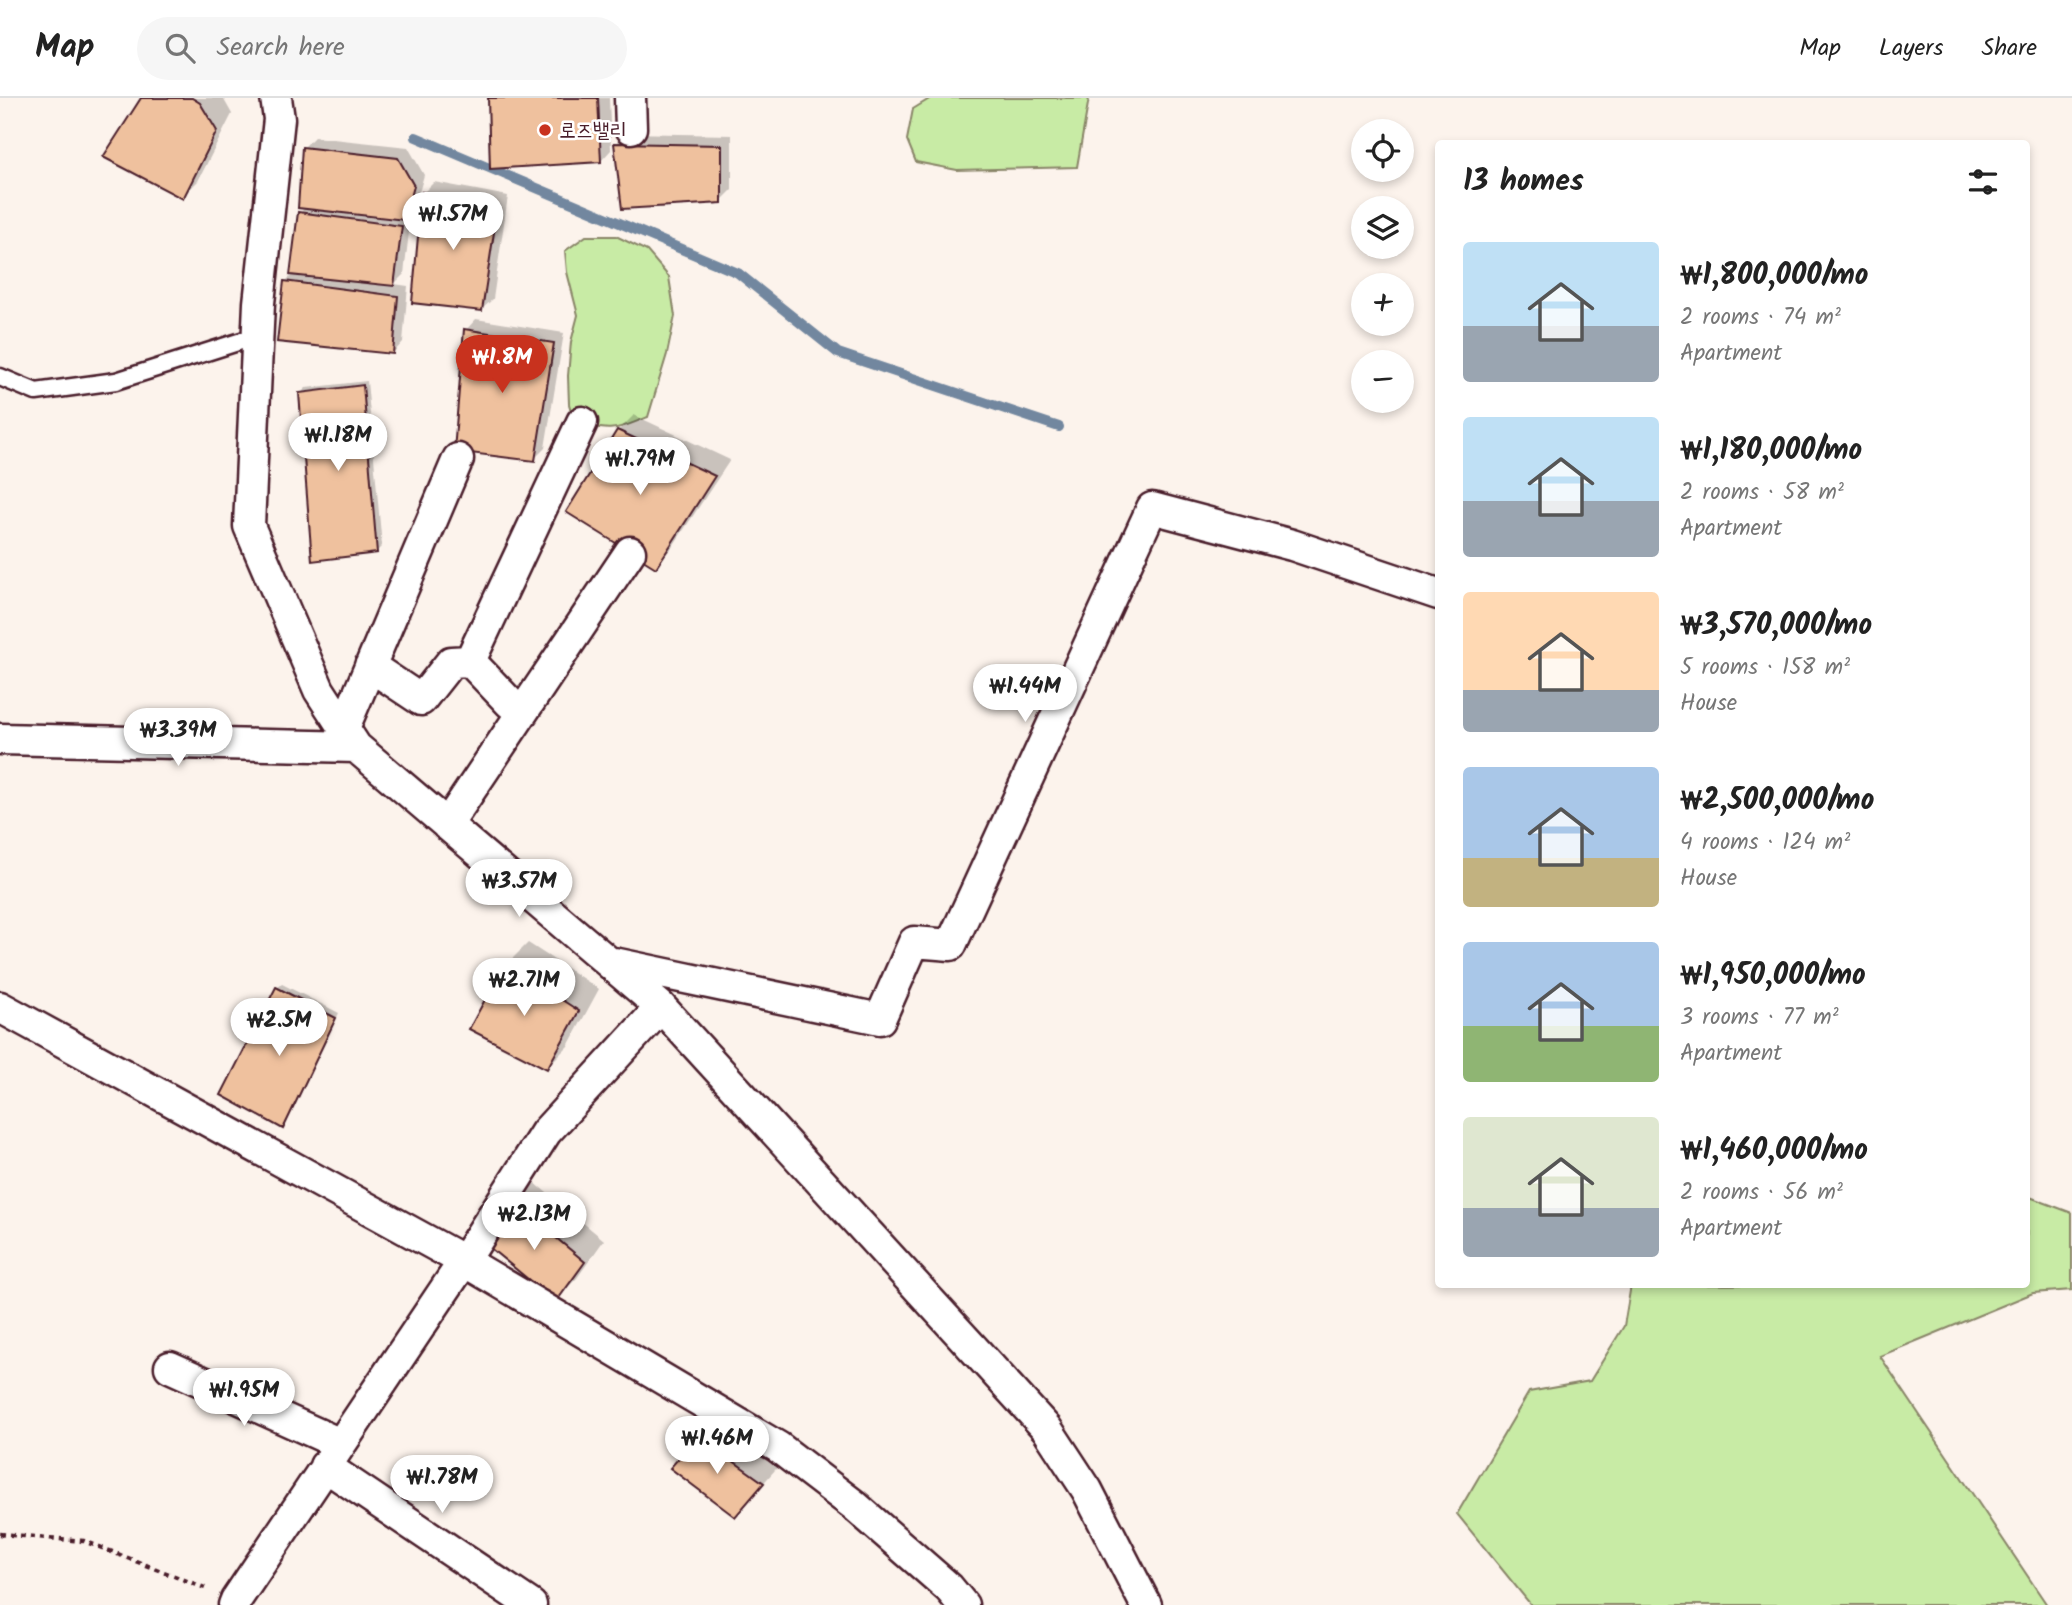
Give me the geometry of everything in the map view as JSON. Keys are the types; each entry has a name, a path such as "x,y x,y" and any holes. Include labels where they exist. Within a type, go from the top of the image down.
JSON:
{"street":[{"path":"276,98 279,119 259,303 249,526 319,690 350,738 441,820 661,1007 1047,1429 1087,1490 1146,1605"},
{"path":"630,98 631,128"},
{"path":"470,661 582,422"},
{"path":"350,738 370,666 458,459"},
{"path":"609,962 880,1019 914,942 951,945 1152,509 1292,545 1435,593"},
{"path":"622,551 441,820 510,704 622,551"},
{"path":"370,666 421,700 451,662 470,661"},
{"path":"470,661 510,704"},
{"path":"0,739 350,738"},
{"path":"0,1007 464,1261 778,1447 854,1505 948,1588 963,1605"},
{"path":"235,1602 464,1261 546,1132 661,1007"},
{"path":"170,1367 332,1455 531,1605"}],"lane":[{"path":"0,377 36,391 116,381 257,336"}],"path":[{"path":"0,1534 84,1541 235,1602"}],"green space":[{"path":"931,98 1089,98 1077,167 957,170 916,162 907,140 913,109"},
{"path":"586,236 616,236 647,251 669,277 675,316 648,417 619,428 602,429 573,418 569,404 571,342 578,315 567,272 565,251"},
{"path":"2030,1197 2072,1213 2072,1290 2033,1293 1880,1356 2047,1605 1531,1605 1457,1514 1529,1392 1590,1381 1624,1326 1630,1288 2030,1288"}],"building":[{"path":"141,98 192,98 200,103 217,131 183,199 103,157"},
{"name":"로즈밸리","path":"488,98 598,98 601,162 490,169"},
{"name":"로즈밸리","path":"614,143 722,145 722,203 622,209"},
{"path":"302,147 398,158 414,186 405,220 298,208"},
{"path":"422,192 498,206 482,311 412,303"},
{"path":"298,212 402,226 394,286 290,275"},
{"path":"284,281 398,296 393,354 277,342"},
{"path":"464,329 554,343 535,461 454,451"},
{"path":"363,385 377,553 312,561 299,393"},
{"path":"617,430 715,476 656,568 566,512"},
{"path":"505,963 579,1011 547,1069 469,1029"},
{"path":"276,987 336,1018 283,1129 221,1095"},
{"path":"513,1202 585,1262 556,1302 484,1243"},
{"path":"698,1436 764,1483 735,1517 670,1468"}],"waterway":[{"path":"416,137 738,273 838,353 1059,427"}],"place":[{"name":"로즈밸리","path":"545,130"}]}
